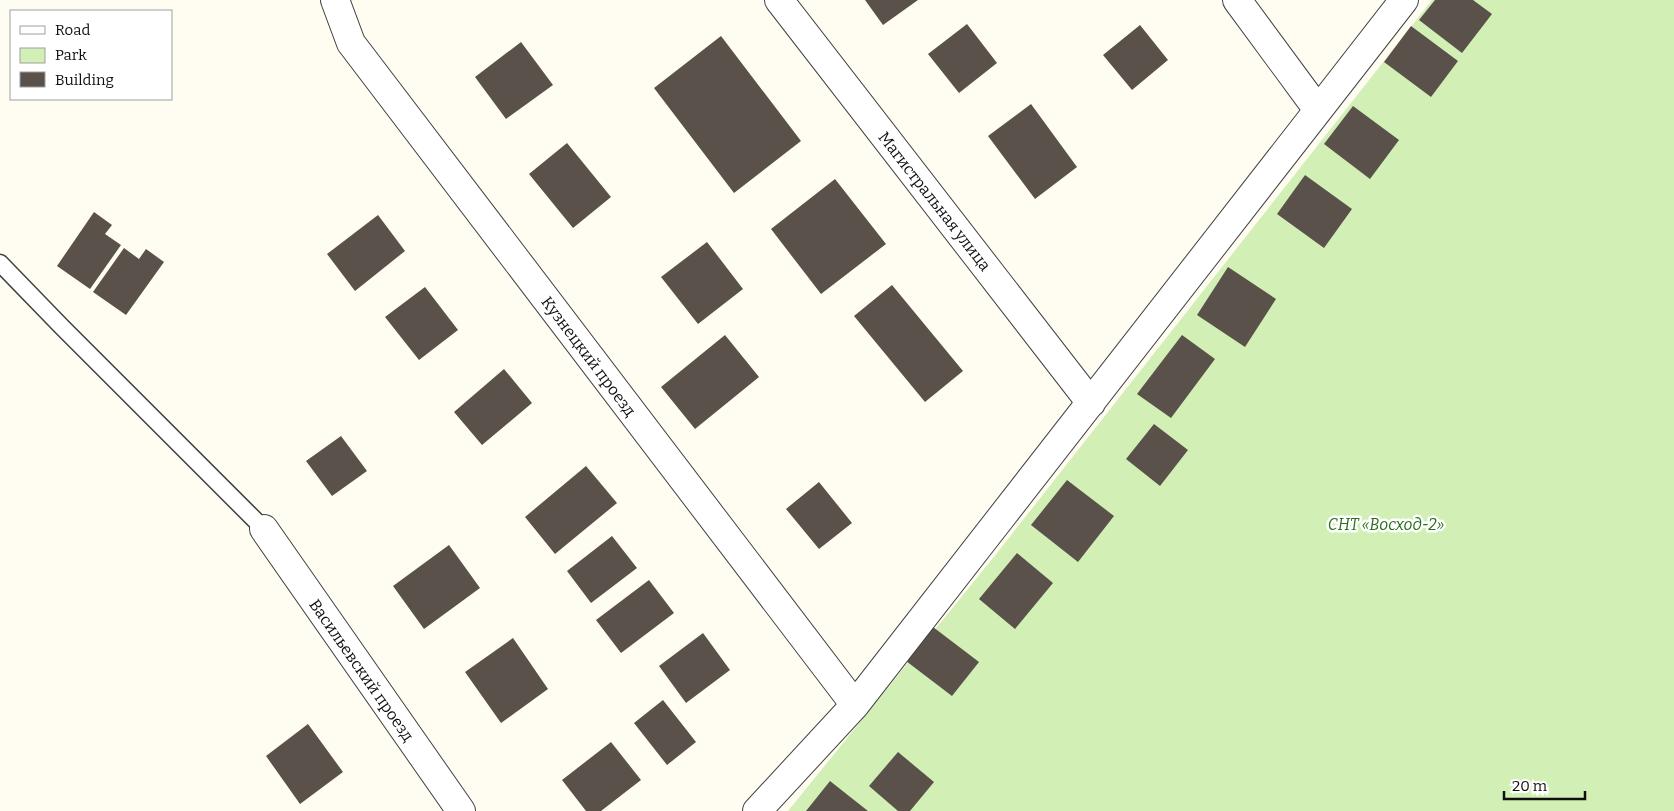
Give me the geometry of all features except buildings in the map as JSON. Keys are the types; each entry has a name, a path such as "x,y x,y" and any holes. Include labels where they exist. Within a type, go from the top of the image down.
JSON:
{"street":[{"name":"Кузнецкий проезд","path":"335,0 351,43 855,705"},
{"name":"Магистральная улица","path":"779,0 1091,403"},
{"path":"1237,0 1318,110"},
{"path":"757,811 855,705 1404,0"},
{"name":"Васильевский проезд","path":"264,529 461,811"}],"lane":[{"path":"0,263 264,529"}],"green space":[{"name":"СНТ «Восход-2»","path":"1432,0 1674,0 1674,811 788,811 997,553"}]}
